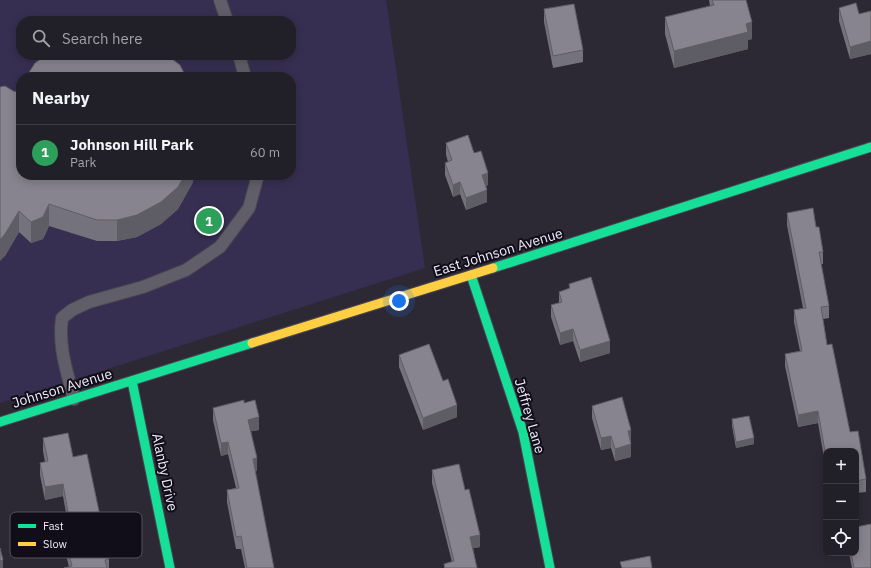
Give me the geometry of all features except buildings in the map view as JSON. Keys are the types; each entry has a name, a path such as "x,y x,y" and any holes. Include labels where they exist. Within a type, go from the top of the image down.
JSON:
{"street":[{"name":"East Johnson Avenue","path":"132,381 471,275 871,147"},
{"name":"Jeffrey Lane","path":"471,275 523,432 550,568"},
{"name":"Johnson Avenue","path":"0,422 132,381"},
{"name":"Alanby Drive","path":"132,381 170,568"}],"lane":[{"path":"220,0 225,16"},
{"path":"240,60 244,72"},
{"path":"74,399 62,352 60,332 62,318 72,310 89,302 143,287 186,270 220,247 248,208 256,180"}],"shaded area":[{"path":"0,0 386,0 425,268 0,403"}],"traffic: fast":[{"path":"493,268 871,147"},
{"path":"471,275 523,432 550,568"},
{"path":"0,422 252,343"},
{"path":"132,381 170,568"}],"traffic: slow":[{"path":"252,343 493,268"}],"place":[{"name":"Johnson Hill Park","path":"209,221"}]}
